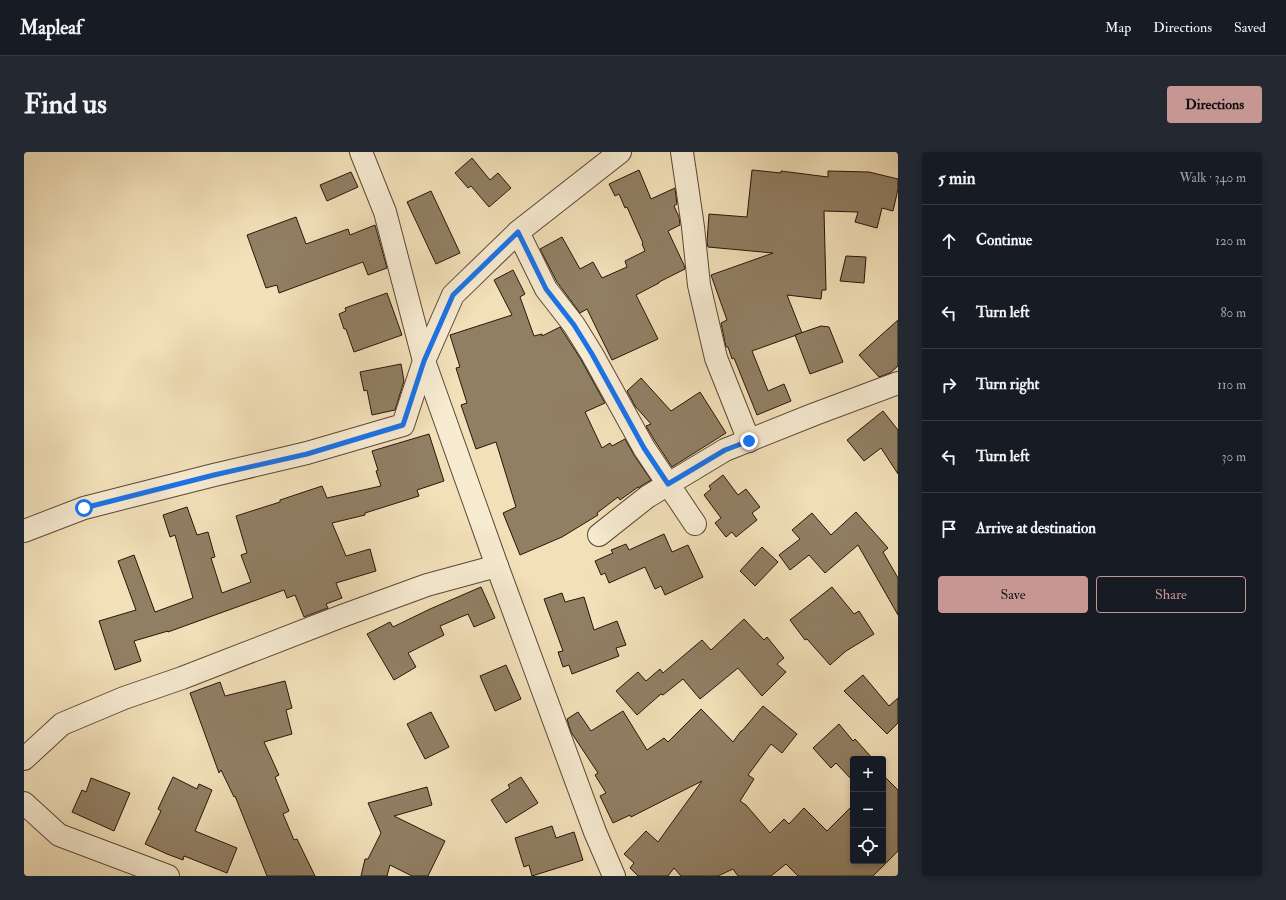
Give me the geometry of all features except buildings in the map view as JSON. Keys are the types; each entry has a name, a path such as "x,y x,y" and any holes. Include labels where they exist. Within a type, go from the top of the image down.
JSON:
{"street":[{"path":"361,152 385,212 424,361 497,566 595,832 614,876"},
{"path":"24,532 84,508 214,475 307,454 403,425 424,361 453,295 518,232 620,152"},
{"path":"682,152 693,227 699,285 716,358 749,441"},
{"path":"518,232 546,289 574,325 592,354 644,448 695,524"},
{"path":"599,535 647,497 725,450 898,383"},
{"path":"24,759 62,724 124,698 182,678 427,585 497,566"},
{"path":"25,807 59,835 168,876"}],"route":[{"path":"84,508 214,475 307,454 403,425 424,361 453,295 518,232 546,289 574,325 592,354 644,448 668,484 725,450 749,441"}]}
